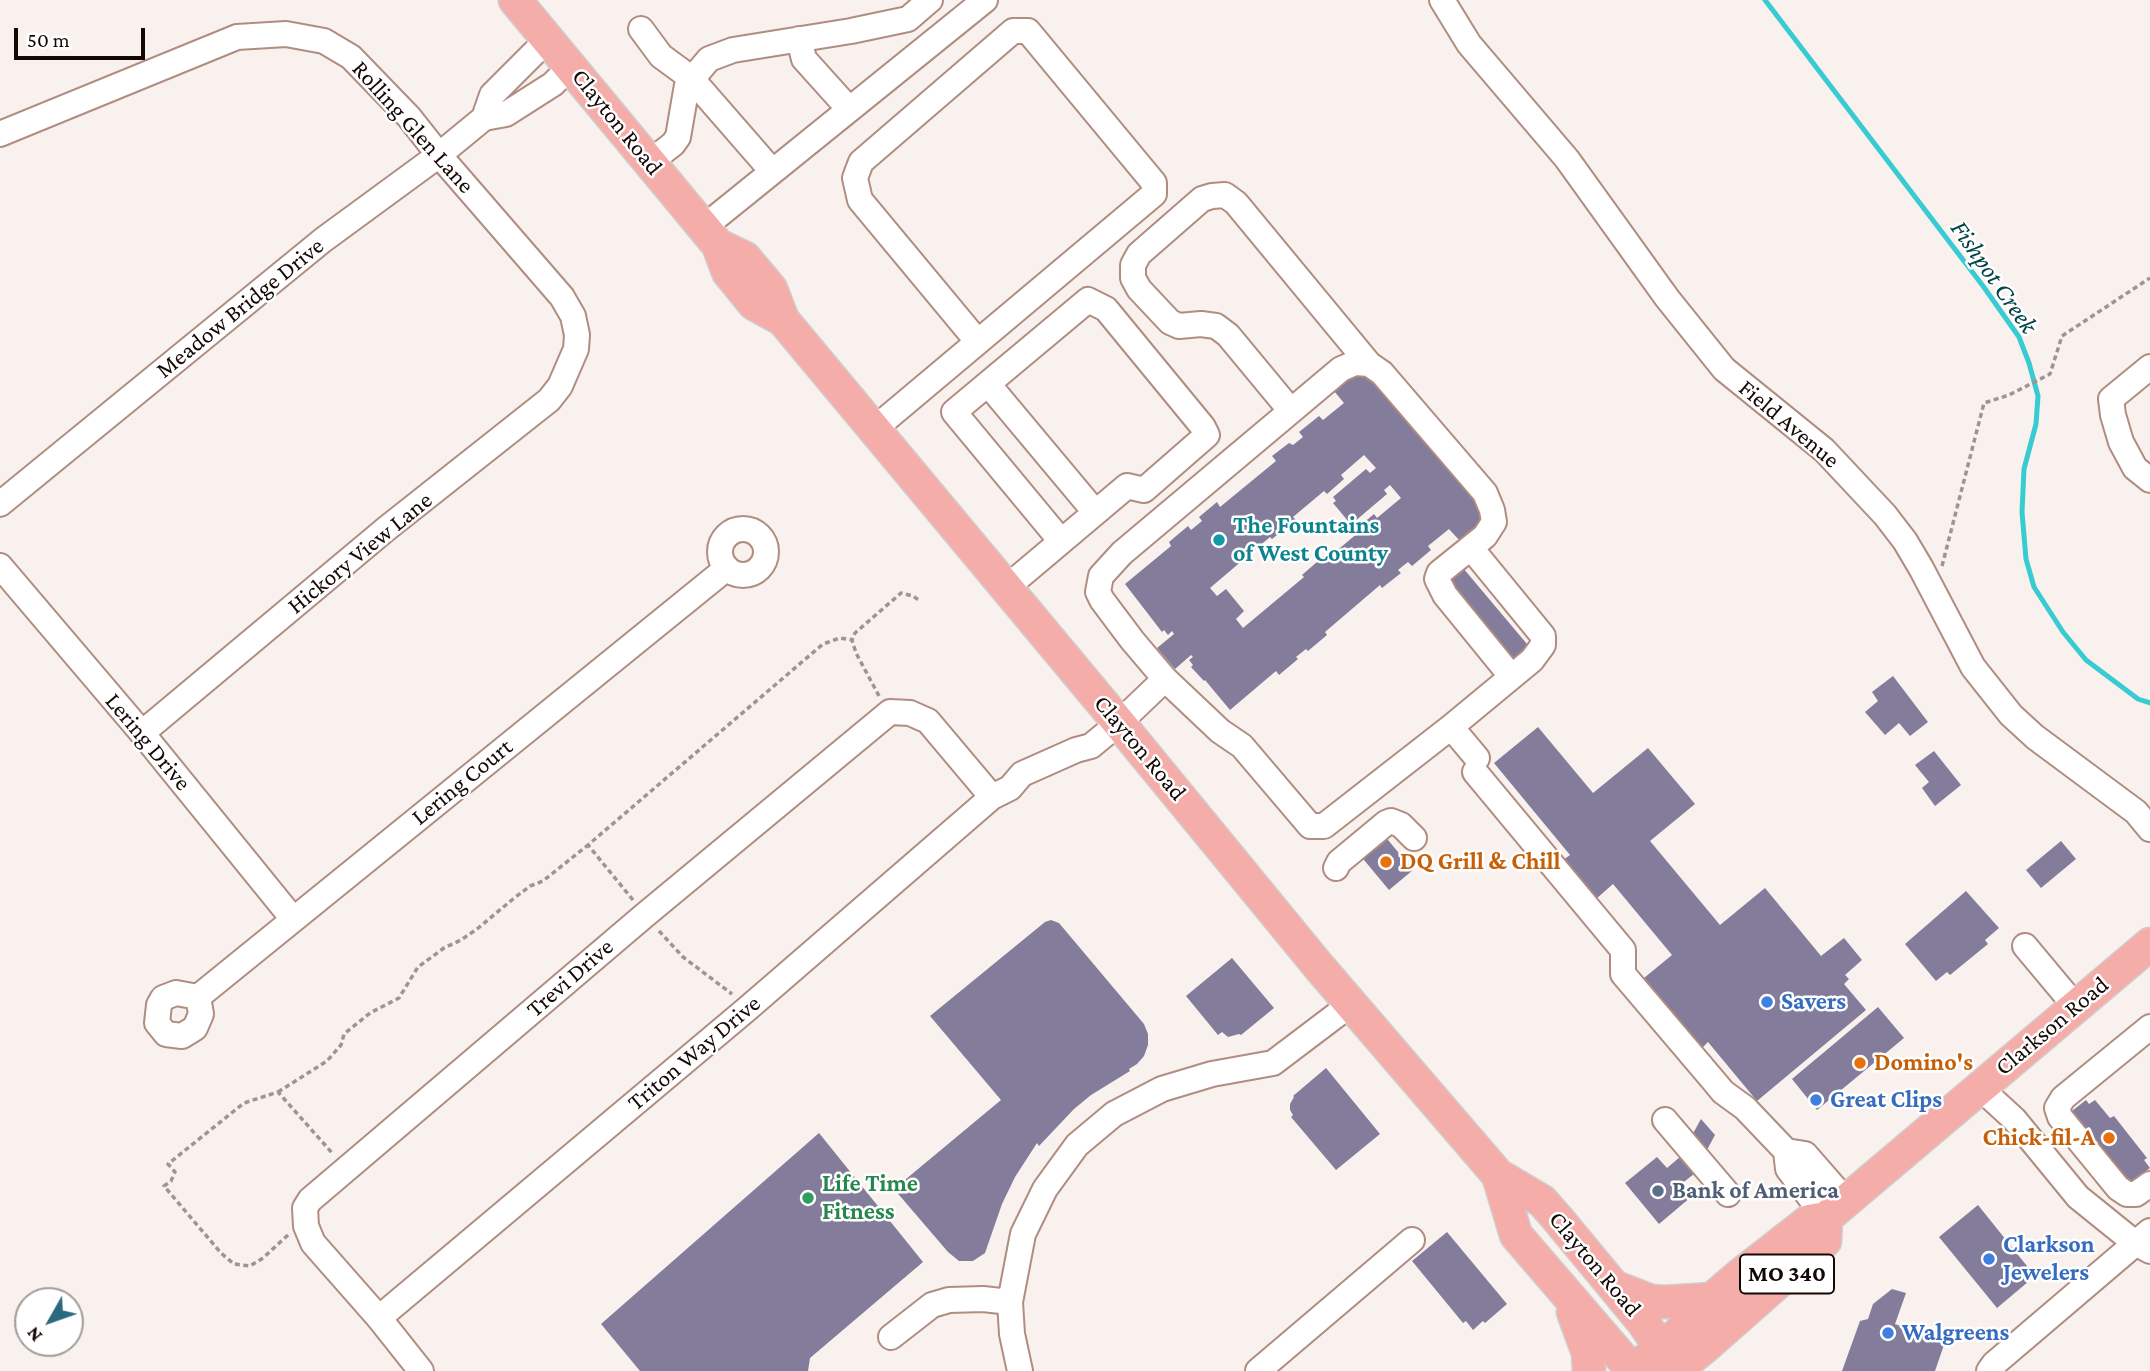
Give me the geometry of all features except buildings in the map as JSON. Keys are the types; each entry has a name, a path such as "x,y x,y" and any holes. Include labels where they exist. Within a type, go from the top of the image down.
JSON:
{"main road":[{"name":"Clayton Road","path":"515,0 711,236 745,258 771,289 783,320 1351,1004 1498,1174 1542,1201 1643,1322 1672,1365"},
{"name":"Clarkson Road","path":"1632,1371 1672,1365 1677,1335 1722,1310 1809,1220 1836,1210 2150,944"},
{"name":"Clayton Road","path":"1498,1174 1516,1235 1632,1371"},
{"path":"1615,1287 1651,1301 1722,1310 1723,1345 1719,1371"},
{"path":"1566,1295 1588,1353 1589,1371"}],"street":[{"path":"650,162 669,148 678,136 689,81 709,59 733,50 908,19 930,0"},
{"path":"711,236 753,187 985,0"},
{"name":"Field Avenue","path":"1442,0 1469,44 1567,159 1667,299 1724,369 1824,450 1885,515 1921,568 1973,667 2011,715 2035,737 2136,812 2150,829"},
{"path":"908,19 928,46"},
{"path":"641,29 661,55 689,81 772,171"},
{"path":"873,430 978,342 1154,194 1154,183 1028,31 1013,31 861,162 855,178 860,200 978,342"},
{"name":"Rolling Glen Lane","path":"0,134 237,37 286,34 324,41 351,57 409,117 562,297 573,316 577,335 576,349 569,366"},
{"name":"Meadow Bridge Drive","path":"484,118 492,95 549,38"},
{"path":"799,39 804,59 849,109"},
{"name":"Meadow Bridge Drive","path":"0,504 323,240 439,155 484,118 506,114 553,84 571,66"},
{"path":"1291,411 1228,335 1216,327 1201,324 1179,326 1170,322 1139,289 1133,278 1133,265 1139,254 1202,199 1225,195 1236,203 1368,364 1382,373 1485,492 1494,522 1485,536 1439,573 1437,579 1444,594 1511,676"},
{"path":"1006,588 1127,486 1144,491 1208,435 1106,309 1088,300 954,412 1061,541"},
{"path":"1368,364 1354,363 1340,369 1122,553 1101,576 1098,592 1102,600 1166,679 1220,731 1242,746 1310,826 1324,826 1451,727 1532,660 1543,645 1543,636 1471,548"},
{"name":"Hickory View Lane","path":"142,733 386,529 549,400 560,386 569,366"},
{"path":"2150,367 2111,398 2121,442 2135,468 2150,480"},
{"path":"988,384 1095,512"},
{"name":"Lering Drive","path":"0,566 142,733 293,919"},
{"name":"Lering Court","path":"198,997 727,568"},
{"path":"1001,793 1022,790 1060,776 1083,761 1091,746 1166,679"},
{"name":"Trevi Drive","path":"421,1371 313,1243 306,1226 305,1208 310,1200 645,915 890,712 910,713 928,721 1001,793"},
{"path":"1451,727 1476,765 1623,950 1623,974 1723,1092 1745,1108 1786,1151 1788,1169 1836,1210"},
{"name":"Triton Way Drive","path":"379,1318 1001,793"},
{"path":"1336,868 1339,862 1391,821 1401,825 1414,838"},
{"path":"2025,946 2076,1007"},
{"path":"1020,1371 1012,1334 1010,1302 1023,1234 1045,1189 1077,1144 1114,1114 1162,1089 1212,1074 1273,1063 1351,1004"},
{"path":"2150,1027 2063,1098 2057,1108 2060,1117 2118,1188 2127,1194 2136,1194 2150,1184"},
{"path":"2089,1078 2116,1069 2150,1040"},
{"path":"1979,1087 2014,1119 2078,1196 2145,1242 1994,1364 1989,1371"},
{"path":"1665,1120 1728,1194"},
{"path":"1258,1371 1412,1240"},
{"path":"891,1337 932,1305 949,1300 984,1299 1010,1302"}],"path":[{"path":"1941,572 1984,403 2009,395 2050,374 2062,336 2150,278"},
{"path":"883,703 856,653 852,640 855,633 901,593 920,601"},
{"path":"289,1233 263,1258 250,1266 234,1264 221,1253 164,1186 171,1181 175,1172 168,1164 244,1103 278,1092 327,1061 341,1045 344,1034 370,1013 399,998 418,967 477,929 530,886 543,881 824,644 840,638 852,640"},
{"path":"588,845 637,905"},
{"path":"655,927 682,957 729,990 736,999"},
{"path":"278,1092 336,1157"}],"waterway":[{"name":"Fishpot Creek","path":"1765,0 2019,337 2038,396 2036,424 2024,469 2022,512 2026,559 2034,587 2063,632 2086,660 2138,699 2150,703"}],"place":[{"name":"The Fountains of West County","path":"1219,540"},
{"name":"DQ Grill & Chill","path":"1386,862"},
{"name":"Savers","path":"1767,1002"},
{"name":"Domino's","path":"1860,1063"},
{"name":"Great Clips","path":"1816,1100"},
{"name":"Chick-fil-A","path":"2109,1138"},
{"name":"Bank of America","path":"1658,1191"},
{"name":"Life Time Fitness","path":"808,1198"},
{"name":"Clarkson Jewelers","path":"1989,1259"},
{"name":"Walgreens","path":"1888,1333"}]}
